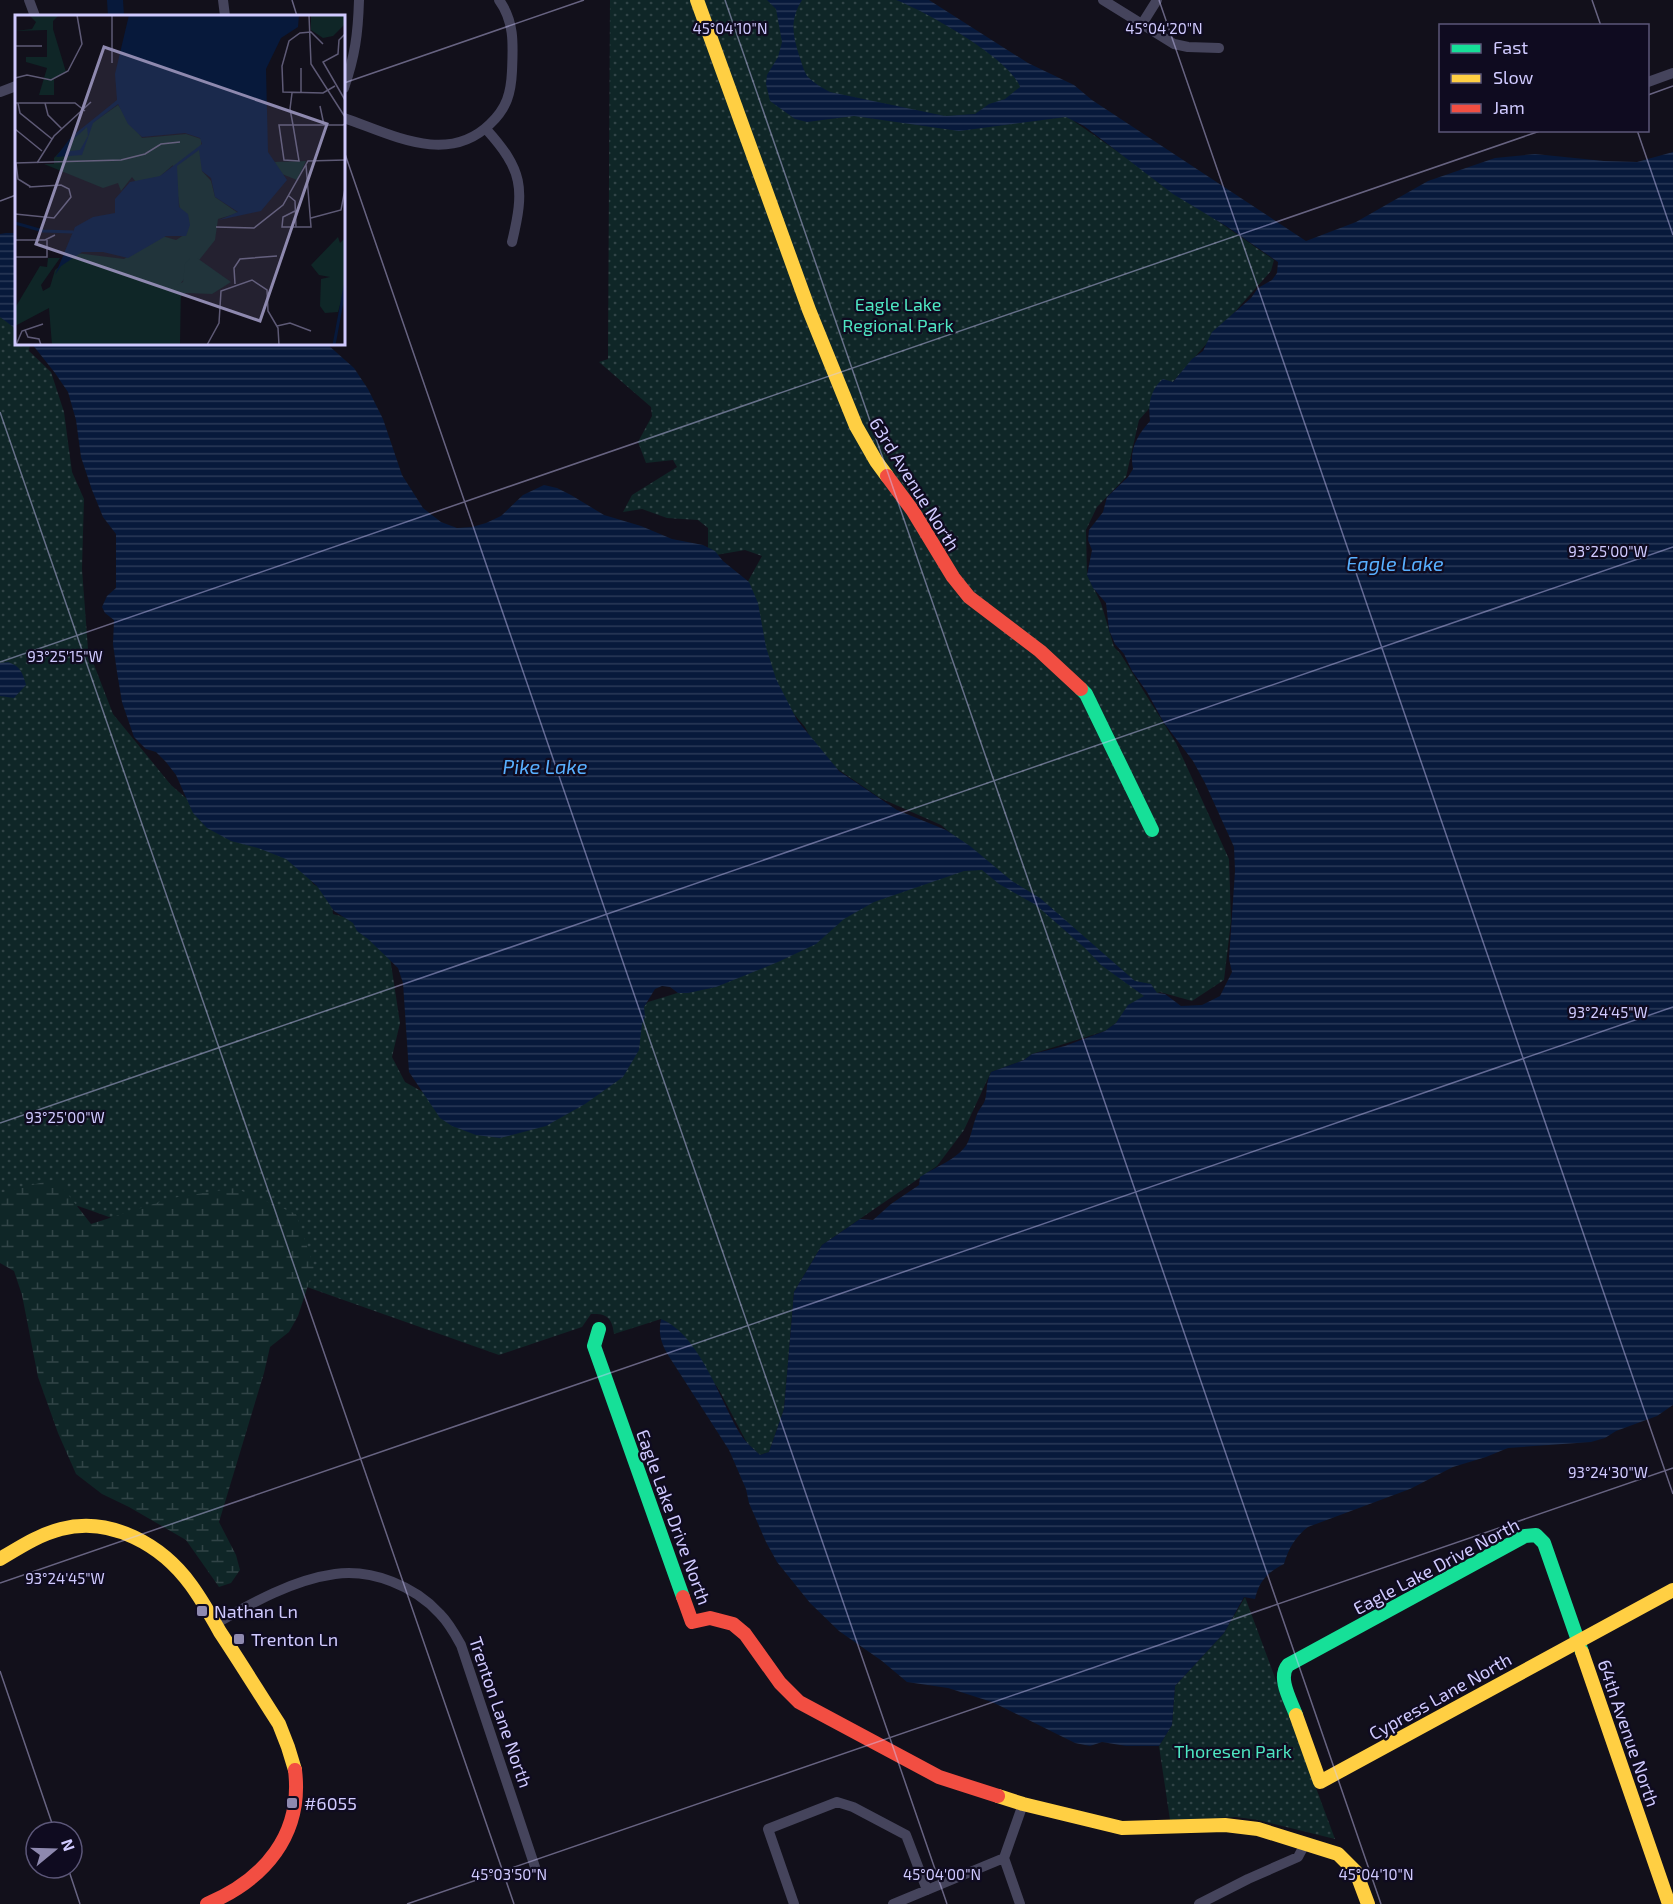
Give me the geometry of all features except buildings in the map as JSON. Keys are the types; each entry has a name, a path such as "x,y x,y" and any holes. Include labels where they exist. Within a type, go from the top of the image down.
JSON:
{"street":[{"path":"29,0 35,15"},
{"path":"345,85 354,58 359,0"},
{"name":"63rd Avenue North","path":"698,0 801,289 837,384 856,426 876,461 913,511 953,577 969,597 1040,651 1086,694 1152,830"},
{"path":"1103,0 1174,44 1219,48"},
{"path":"1142,24 1157,0"},
{"path":"345,118 430,145 459,144 486,129 510,94 512,34 502,2"},
{"path":"1649,81 1673,73"},
{"path":"0,92 15,87"},
{"path":"486,129 510,159 519,181 519,210 512,242"},
{"name":"Eagle Lake Drive North","path":"599,1329 594,1346 693,1622 710,1618 732,1624 745,1634 780,1683 799,1702 939,1777 1023,1804 1122,1828 1246,1826 1338,1854 1351,1865 1368,1904"},
{"path":"0,1559 42,1535 64,1528 106,1528 129,1533 147,1542 179,1569 279,1724 288,1744 297,1785 292,1818 281,1846 253,1880 228,1896 207,1904"},
{"name":"Eagle Lake Drive North","path":"1320,1782 1283,1677 1284,1670 1299,1660 1532,1534 1536,1534 1544,1543 1578,1641"},
{"name":"Trenton Lane North","path":"215,1624 287,1587 336,1574 378,1578 405,1588 420,1597 440,1613 461,1645 535,1867"},
{"path":"1578,1641 1672,1592"},
{"name":"Cypress Lane North","path":"1320,1782 1578,1641"},
{"name":"64th Avenue North","path":"1578,1641 1667,1880 1669,1904"},
{"path":"794,1904 768,1829 837,1802 853,1807 906,1835 927,1890"},
{"path":"1020,1904 1004,1858 1023,1804"},
{"path":"1199,1904 1298,1857 1305,1844"},
{"path":"893,1904 1004,1858"}],"green space":[{"name":"Eagle Lake Regional Park","path":"610,0 904,0 1037,79 1075,122 1274,260 1271,271 1139,420 1126,477 1097,507 1086,530 1087,575 1101,603 1114,647 1176,743 1229,859 1231,921 1224,980 1192,1001 1160,992 1129,1005 1116,1023 1105,1031 1032,1054 1024,1060 991,1072 964,1130 937,1166 822,1245 794,1292 784,1409 769,1452 760,1455 747,1443 718,1388 661,1319 614,1334 608,1318 601,1314 591,1314 582,1327 499,1355 78,1206 0,1232 0,302 15,312 15,345 30,345 29,351 51,372 64,412 72,472 84,499 82,569 88,649 113,714 171,785 193,804 299,856 313,884 331,894 333,914 365,923 388,944 400,1023 392,1057 405,1082 453,1109 638,1012 648,1002 713,982 955,837 941,825 880,798 820,757 805,727 765,680 736,603 762,556 745,550 716,555 708,549 708,528 698,520 667,518 642,509 623,512 632,495 677,467 673,460 646,463 638,442 652,416 651,407 599,362 608,359"},
{"path":"56,1179 91,1224 172,1198 235,1188 296,1214 314,1267 298,1316 289,1332 270,1347 219,1522 236,1555 240,1570 231,1583 219,1587 186,1540 102,1494 76,1474 58,1433 38,1377 22,1295 14,1271 0,1263 0,1193"},
{"name":"Thoresen Park","path":"1245,1597 1335,1839 1258,1820 1236,1817 1170,1820 1159,1746 1172,1725 1175,1686 1224,1633"}],"water":[{"name":"Eagle Lake","path":"767,0 802,0 795,15 794,36 803,67 807,76 830,92 945,116 975,114 989,104 1005,99 1020,87 1001,63 966,37 896,0 929,0 1028,63 1074,85 1092,100 1306,241 1356,222 1428,181 1495,158 1535,154 1637,162 1673,152 1673,1405 1657,1416 1591,1442 1508,1448 1453,1467 1410,1489 1308,1527 1293,1543 1284,1564 1273,1570 1262,1582 1255,1599 1244,1597 1224,1633 1175,1686 1172,1725 1159,1746 1126,1746 1102,1742 1090,1746 1075,1743 992,1702 948,1688 907,1682 839,1631 810,1603 777,1562 749,1503 746,1489 729,1450 668,1355 660,1333 661,1319 675,1327 687,1339 708,1370 743,1438 760,1455 769,1452 784,1409 794,1292 822,1245 860,1219 873,1220 891,1204 919,1185 920,1177 963,1149 969,1140 978,1112 984,1102 991,1072 1024,1060 1032,1054 1065,1046 1105,1031 1116,1023 1128,1005 1144,996 1101,965 1036,905 999,884 982,870 964,871 874,902 844,919 816,944 716,987 688,993 678,993 670,987 662,986 655,989 644,1007 645,1017 639,1050 623,1077 585,1104 546,1126 500,1138 476,1135 452,1126 440,1118 409,1072 403,983 398,968 357,931 353,923 334,911 317,886 286,859 231,841 207,828 193,813 176,775 166,762 156,752 146,749 134,737 122,702 113,644 114,620 105,613 102,607 107,596 116,588 116,534 103,517 92,490 81,457 76,420 68,392 33,345 328,345 354,368 368,389 383,419 402,475 423,508 441,522 457,528 486,523 501,516 523,495 544,485 571,495 604,515 641,526 672,539 703,545 715,551 723,561 749,582 758,603 766,647 776,679 797,720 839,771 897,810 946,830 970,846 1012,881 1040,898 1135,981 1151,984 1157,993 1165,994 1181,1006 1202,1005 1220,996 1232,972 1229,959 1235,871 1234,847 1193,761 1164,723 1124,654 1115,644 1109,630 1106,603 1093,588 1087,575 1092,550 1088,540 1089,530 1103,512 1107,497 1133,469 1133,449 1141,432 1150,421 1149,409 1155,388 1163,379 1173,382 1192,359 1203,351 1212,332 1251,298 1258,288 1272,280 1277,273 1278,262 1226,226 1173,194 1084,126 1066,117 959,131 854,116 807,122 795,119 770,101 766,84 767,75 778,57 782,42 776,9"},
{"path":"15,233 15,328 0,317 0,234"},
{"path":"8,662 20,670 26,685 14,698 0,696 0,663"}],"waterway":[{"path":"115,0 116,15"}],"traffic: fast":[{"path":"1081,689 1086,694 1152,830"},
{"path":"599,1329 594,1346 683,1597"},
{"path":"1296,1715 1284,1683 1285,1670 1288,1665 1525,1536 1536,1535 1544,1543 1582,1652"}],"traffic: slow":[{"path":"697,0 809,310 856,426 887,476"},
{"path":"0,1559 45,1535 61,1529 80,1526 116,1530 150,1546 179,1571 199,1596 279,1724 295,1770"},
{"path":"1296,1715 1320,1782 1673,1590"},
{"path":"1582,1652 1669,1904"},
{"path":"998,1796 1122,1828 1225,1825 1258,1829 1338,1854 1356,1872 1368,1904"}],"traffic: jam":[{"path":"887,476 913,511 953,577 969,597 1040,651 1081,689"},
{"path":"683,1597 692,1622 710,1618 733,1624 745,1634 780,1683 799,1702 939,1777 998,1796"},
{"path":"207,1904 246,1882 275,1852 286,1835 293,1815 296,1793 295,1770"}],"place":[{"name":"Nathan Ln","path":"202,1611"},
{"name":"Trenton Ln","path":"239,1639"},
{"name":"#6055","path":"292,1803"}],"water label":[{"name":"Pike Lake","path":"545,766"}]}
